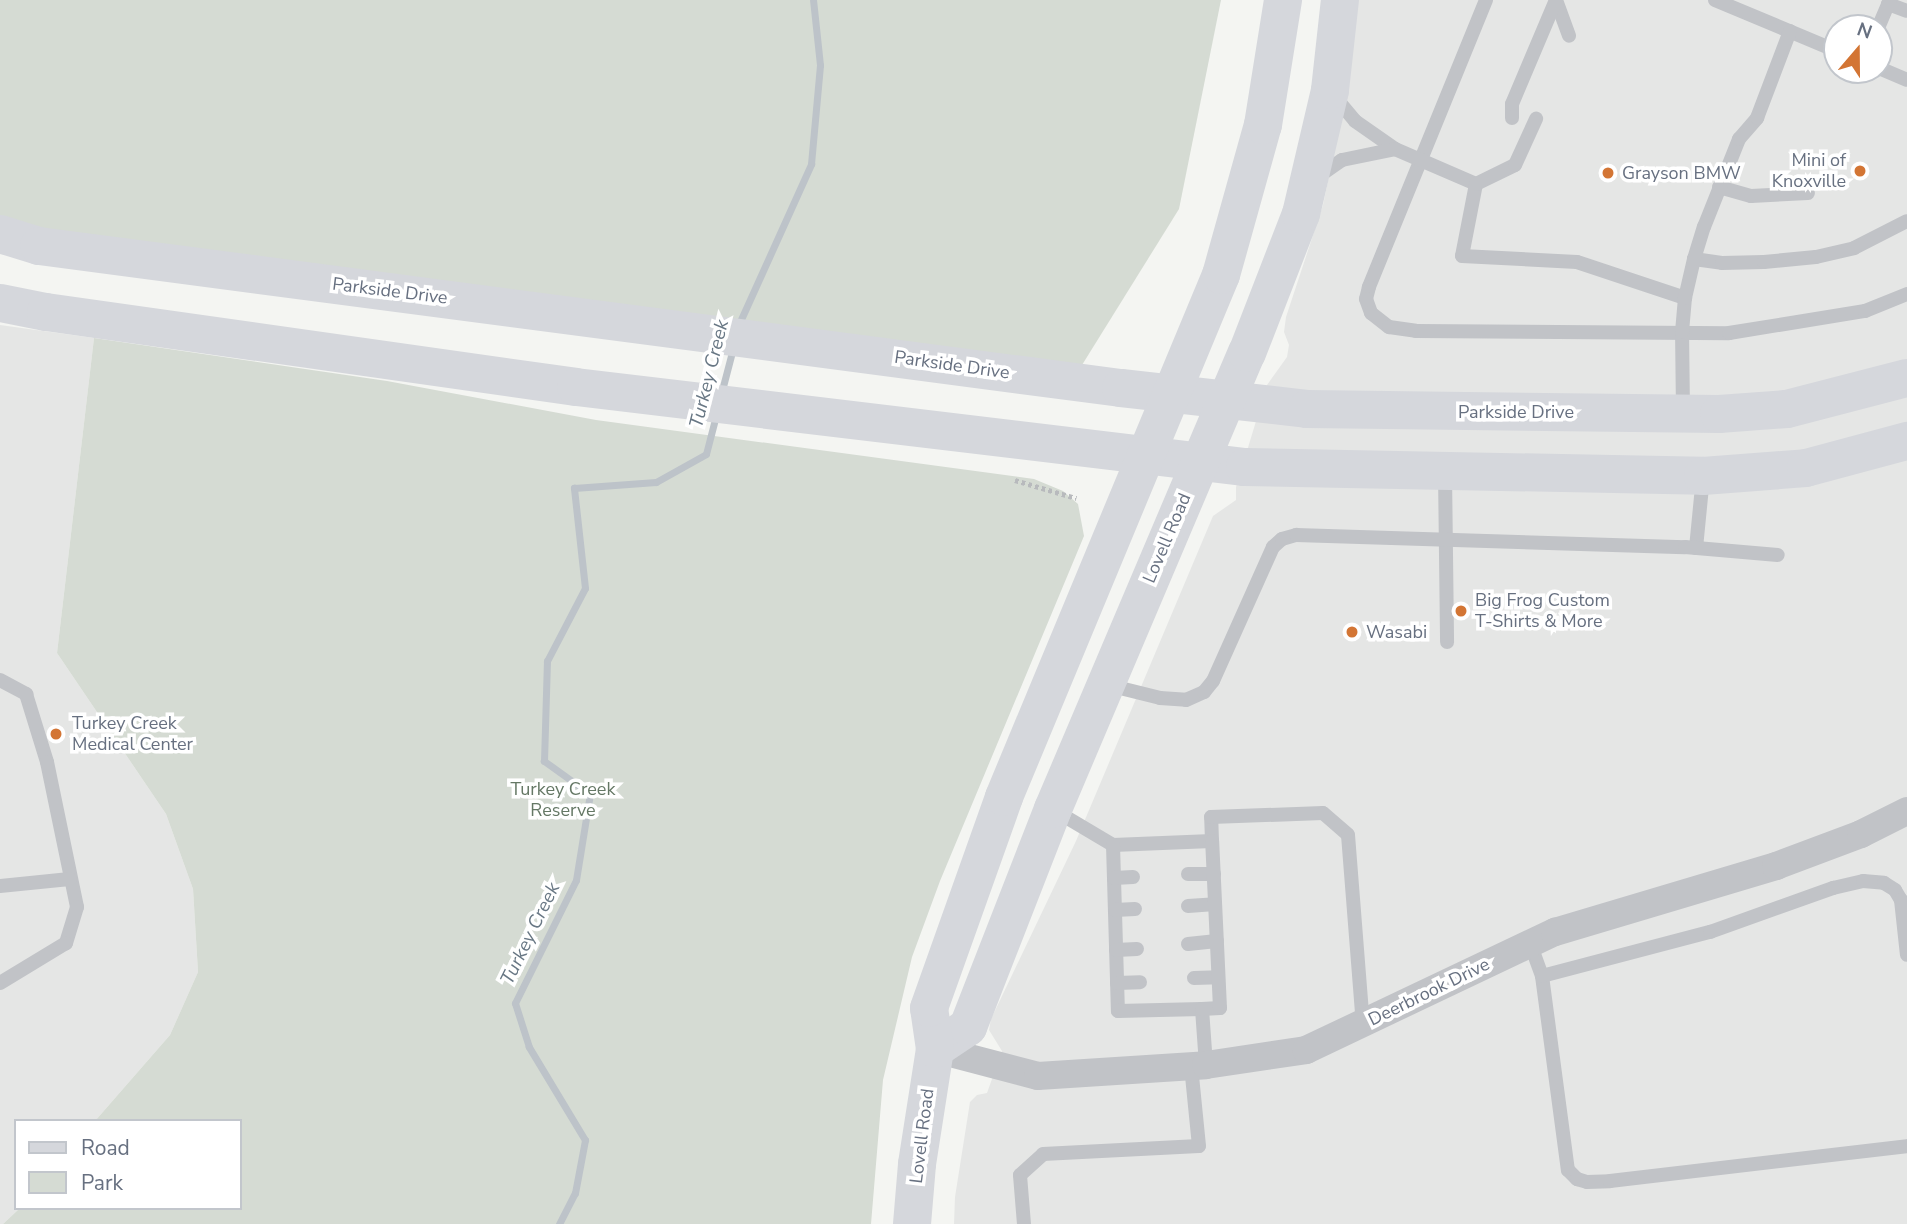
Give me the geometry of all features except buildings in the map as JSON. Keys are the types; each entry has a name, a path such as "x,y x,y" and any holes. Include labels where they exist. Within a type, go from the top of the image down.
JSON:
{"street":[{"name":"Lovell Road","path":"912,1224 935,1049 929,1008 1000,809 1221,275 1250,176 1274,72 1283,0"},
{"name":"Lovell Road","path":"935,1049 968,1027 1053,809 1226,400 1301,214 1330,90 1340,0"},
{"name":"Parkside Drive","path":"0,234 38,246 1307,409 1683,413 1787,409 1907,378"},
{"path":"0,303 46,312 703,402 1198,464 1445,472 1703,476 1806,468 1907,441"},
{"path":"1683,413 1703,476"},
{"name":"Deerbrook Drive","path":"935,1049 1038,1076 1199,1066 1306,1050 1555,932 1776,866 1861,834 1907,811"}],"lane":[{"path":"1486,0 1366,299 1371,313 1389,327 1416,331 1729,333 1865,311 1907,294"},
{"path":"1556,0 1569,36"},
{"path":"1512,118 1512,104 1556,0"},
{"path":"1715,0 1823,45"},
{"path":"1889,2 1907,11"},
{"path":"1683,413 1682,332 1685,298 1694,259 1739,139 1757,118 1790,31"},
{"path":"1330,90 1355,121 1395,149 1476,184"},
{"path":"1476,184 1515,165 1536,119"},
{"path":"1308,187 1342,160 1395,149"},
{"path":"1476,184 1462,256 1577,262 1685,298"},
{"path":"1719,187 1751,195 1808,193"},
{"path":"1694,259 1722,263 1816,257 1854,248 1907,221"},
{"path":"1445,472 1448,541 1447,642"},
{"path":"1696,548 1703,476"},
{"path":"1107,685 1160,698 1186,700 1204,692 1213,681 1273,547 1282,539 1296,535 1696,548 1778,555"},
{"path":"0,681 26,694 47,762 77,906 66,943 0,983"},
{"path":"1053,809 1113,845 1212,841"},
{"path":"1113,845 1118,1011 1220,1007 1211,817 1323,813 1348,835 1363,1024"},
{"path":"1188,874 1214,874"},
{"path":"1114,878 1133,877"},
{"path":"0,886 70,879"},
{"path":"1542,976 1710,932 1833,888 1863,881 1884,883 1895,890 1901,900 1907,955"},
{"path":"1188,906 1215,904"},
{"path":"1115,910 1136,909"},
{"path":"1188,944 1217,941"},
{"path":"1530,943 1542,976 1568,1170 1577,1178 1587,1182 1610,1181 1907,1146"},
{"path":"1116,950 1137,948"},
{"path":"1194,978 1218,977"},
{"path":"1117,983 1140,982"},
{"path":"1024,1224 1020,1175 1043,1154 1199,1146 1202,1009"}],"path":[{"path":"1015,480 1076,498"}],"shaded area":[{"path":"1358,0 1907,0 1907,1224 954,1224 955,1197 970,1102 977,1095 987,1093 1002,1051 989,1030 991,1019 1076,841 1213,516 1236,500 1236,487 1267,385 1287,357 1289,345 1284,332 1286,317 1323,205 1349,80"},
{"name":"Turkey Creek Medical Center","path":"0,325 94,338 57,653 166,814 193,889 198,972 170,1035 97,1119 14,1119 14,1210 18,1210 0,1224"}],"green space":[{"path":"0,0 1221,0 1179,209 1082,365 0,223"},
{"name":"Turkey Creek Reserve","path":"94,338 387,381 596,420 1034,479 1063,491 1078,504 1084,536 940,881 912,957 883,1080 871,1224 3,1224 18,1210 242,1210 242,1119 97,1119 170,1035 198,972 193,889 166,814 57,653"}],"waterway":[{"name":"Turkey Creek","path":"738,326 811,164 820,65 813,0"},
{"name":"Turkey Creek","path":"721,394 733,348"},
{"name":"Turkey Creek","path":"559,1224 575,1193 585,1140 529,1047 515,1003 576,880 590,794 544,761 547,661 585,588 574,488 656,482 706,454 716,415"}],"place":[{"name":"Mini of Knoxville","path":"1860,171"},
{"name":"Grayson BMW","path":"1608,173"},
{"name":"Big Frog Custom T-Shirts & More","path":"1461,611"},
{"name":"Wasabi","path":"1352,632"},
{"name":"Turkey Creek Medical Center","path":"56,734"}]}
